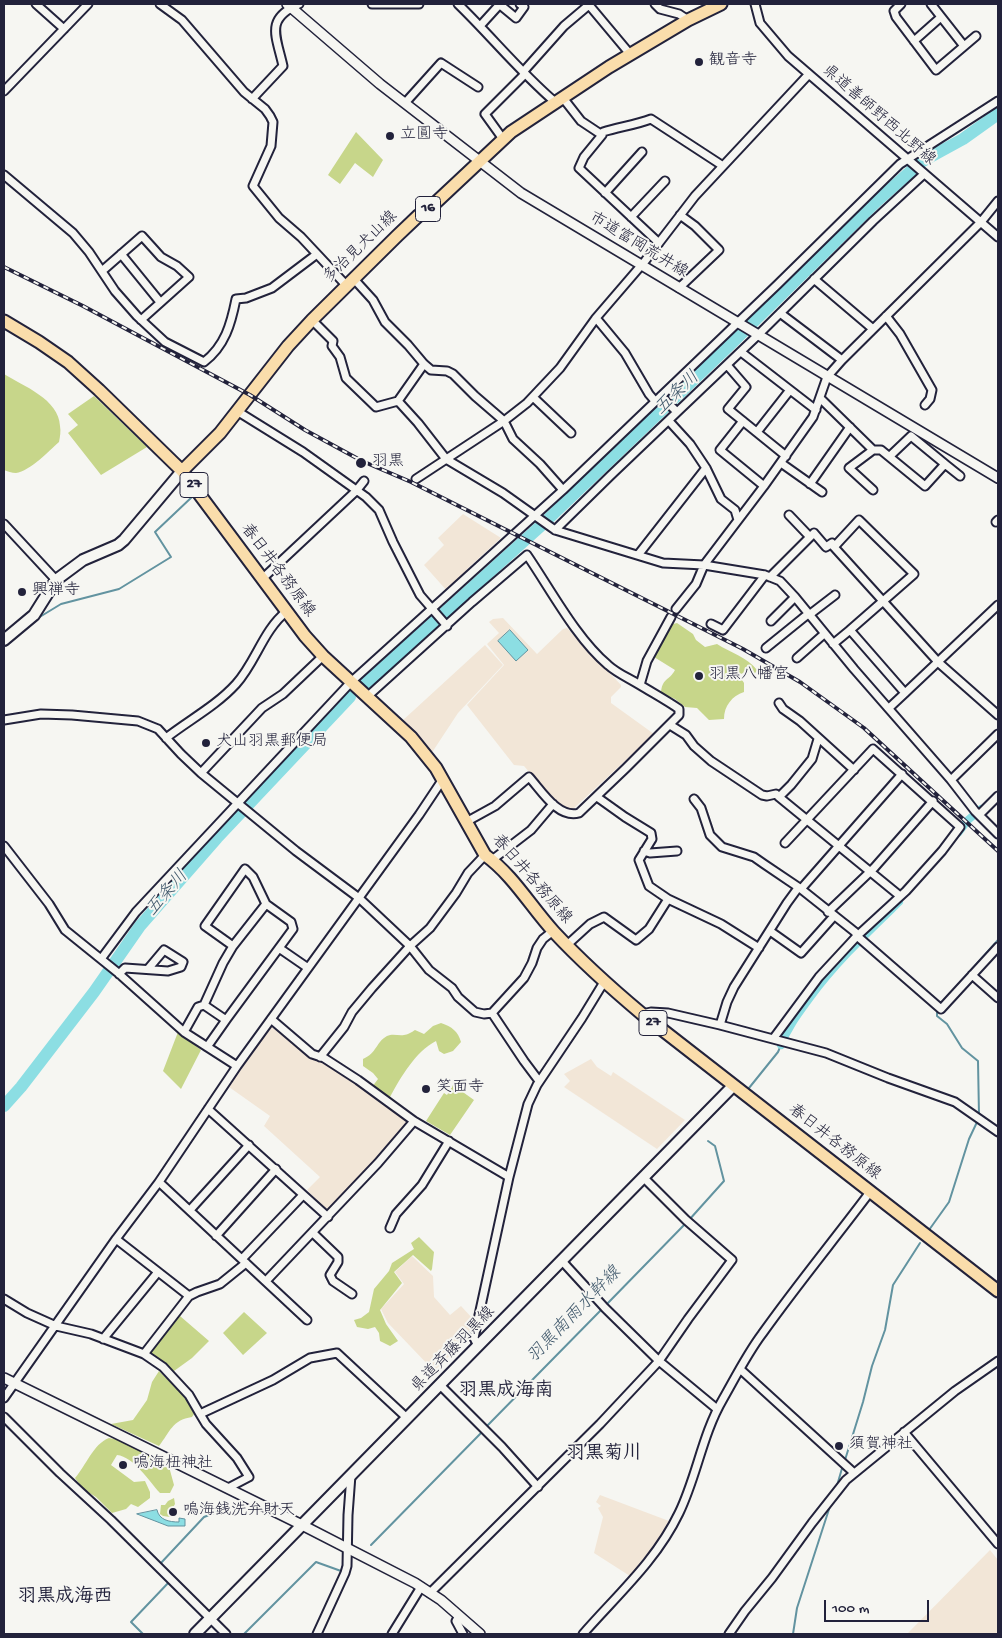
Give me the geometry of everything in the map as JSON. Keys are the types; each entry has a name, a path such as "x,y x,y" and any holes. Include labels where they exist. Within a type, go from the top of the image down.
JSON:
{"main road":[{"name":"多治見犬山線","path":"182,471 220,433 288,346 349,281 418,216 432,207 511,132 608,67 688,20 721,4"},
{"name":"春日井各務原線","path":"5,324 68,362 100,390 182,471 305,636 323,656 411,737 443,779 466,822 488,857 566,945 604,982 642,1014 998,1291"},
{"path":"4,640 34,615 56,580 83,560 118,545 124,540 182,471"},
{"name":"県道斉藤羽黒線","path":"195,1634 734,1086"}],"street":[{"path":"36,4 64,29"},
{"path":"4,91 88,4"},
{"path":"160,4 182,20 244,92 265,109 270,116 273,134 271,146 267,159 253,186 279,218 317,254 373,300 385,322 424,364 431,370 447,371 453,374 504,421 513,439 540,464 563,490"},
{"path":"372,4 419,4"},
{"path":"458,4 524,73 559,100 581,121 602,135"},
{"path":"480,26 500,4 516,18 524,9 520,4"},
{"path":"503,139 485,114 524,73 564,26 589,4 630,54"},
{"path":"655,4 660,9 679,14 688,20"},
{"name":"県道善師野西北野線","path":"755,4 760,23 788,56 998,236"},
{"path":"901,4 894,11 896,17 936,70 976,36"},
{"path":"931,4 964,46"},
{"path":"252,99 283,66 276,34 277,20 281,14 293,5"},
{"name":"市道富岡荒井線","path":"293,5 358,66 405,104 534,201 827,376 914,433 998,478"},
{"path":"914,41 941,17"},
{"path":"405,104 442,62 478,87"},
{"path":"416,479 504,421 532,397 560,368 596,318 659,243 695,196 809,74"},
{"path":"103,961 136,912 352,681 536,516 907,159 998,101"},
{"path":"659,243 579,168 584,157 603,132 651,119 723,166"},
{"path":"605,192 642,152"},
{"path":"553,530 741,352 873,221 924,174"},
{"path":"4,175 73,234 115,291 141,320 165,342 204,362 213,356 224,339 236,299 246,298 272,288 317,254"},
{"path":"631,217 665,181"},
{"path":"676,609 696,584 704,565 781,463 813,417 827,376 981,222 998,201"},
{"path":"679,288 719,250 695,226 680,215"},
{"path":"102,271 142,236 161,257 177,266 189,277 141,320"},
{"path":"122,254 160,302"},
{"path":"814,279 872,329"},
{"path":"780,313 842,360"},
{"path":"886,316 900,334 932,390 930,400 925,405"},
{"path":"596,318 625,353 649,394 658,398 677,412"},
{"path":"312,320 333,341 332,346 340,357 346,378 376,408 398,401 424,364"},
{"path":"741,352 816,410"},
{"path":"727,365 746,387 728,409 786,456"},
{"path":"756,432 790,390"},
{"path":"532,397 571,433"},
{"path":"820,398 873,450"},
{"path":"398,401 446,459 503,493 553,530 663,562 704,565 767,576 785,586 977,813 998,834"},
{"path":"237,411 303,452 380,510 420,594 447,626"},
{"path":"668,421 690,444 706,468 721,499 735,510 738,520"},
{"path":"743,421 720,450 764,486"},
{"path":"810,484 850,427"},
{"path":"890,456 914,433 960,476"},
{"path":"873,490 849,468 873,450 882,450 925,486 945,464"},
{"path":"781,463 822,492"},
{"path":"638,555 706,468"},
{"path":"262,579 356,491 364,481"},
{"path":"789,515 810,537"},
{"path":"833,644 914,574 859,520 834,547"},
{"path":"4,524 56,580"},
{"path":"711,624 723,630 767,576 814,533 826,547 832,544 939,663 998,715"},
{"path":"368,696 527,555 587,644 614,670 679,709 679,715 670,725 579,812 573,814 560,809 553,804 529,777 495,806 466,822"},
{"path":"766,648 836,595"},
{"path":"771,621 795,597"},
{"path":"889,708 939,663 998,605"},
{"path":"166,738 202,714 235,685 244,675 272,626 287,611"},
{"path":"640,685 646,662 671,617"},
{"path":"850,630 905,693"},
{"path":"797,658 824,634"},
{"path":"201,772 262,708 283,694 323,656"},
{"path":"779,703 783,709 800,721 854,770"},
{"path":"4,720 41,714 125,720 147,724 162,733 201,772 296,850 360,898 410,946 429,970 452,988 458,997 475,1012 492,1013 524,978 537,948 543,939 553,931"},
{"path":"670,725 686,735 694,746 711,761 762,795 776,794 779,796 900,896"},
{"path":"951,780 998,734"},
{"path":"779,796 791,786 812,759 818,739"},
{"path":"774,1039 819,977 857,936 900,896 942,851 960,826 873,749 785,843"},
{"path":"720,1024 734,987 799,888 902,774"},
{"path":"4,1398 116,1239 159,1182 237,1066 360,898 443,779"},
{"path":"597,796 650,833 652,839 639,860 649,886 668,898 721,924 759,948"},
{"path":"977,813 998,796"},
{"path":"694,799 701,808 710,835 722,847 754,857 799,888 855,932 857,936 938,1007 998,947"},
{"path":"770,930 800,953 831,914 933,801"},
{"path":"320,1057 344,1027 352,1012 362,1000 410,946 430,928 468,873 488,857 531,830 553,804"},
{"path":"4,846 50,904 65,930 118,973 184,1032 237,1066"},
{"path":"644,851 650,853 678,851"},
{"path":"208,1047 293,929 291,922 266,904 253,877 245,869 205,926 233,946"},
{"path":"566,945 590,924 604,916 636,940 649,929 668,898"},
{"path":"184,1032 198,1007 204,1005 233,946 266,904"},
{"path":"279,948 308,968"},
{"path":"118,973 125,968 168,971 181,967 183,962 164,950 148,969"},
{"path":"972,975 998,998"},
{"path":"478,1346 474,1338 509,1177 526,1113 540,1081 604,982"},
{"path":"204,1005 226,1020"},
{"path":"642,1014 659,1012 720,1024 826,1053 888,1078 944,1097 955,1102 998,1131"},
{"path":"492,1013 524,1061 540,1081"},
{"path":"271,1019 312,1054 358,1080 414,1121 509,1177"},
{"path":"208,1109 328,1217"},
{"path":"266,1282 378,1163 414,1121"},
{"path":"390,1228 396,1214 422,1185 449,1141"},
{"path":"190,1210 249,1145"},
{"path":"216,1236 276,1169"},
{"path":"430,1593 538,1487 659,1361 732,1260 644,1178"},
{"path":"159,1182 307,1320"},
{"path":"583,1634 629,1586 667,1535 680,1511 710,1427 740,1369 760,1336 870,1192"},
{"path":"144,1354 190,1296 220,1284 244,1261 303,1194"},
{"path":"313,1233 338,1257 338,1262 330,1275 333,1282 352,1294"},
{"path":"116,1239 190,1296"},
{"path":"562,1261 659,1361 718,1409"},
{"path":"103,1339 158,1272"},
{"path":"4,1299 27,1313 56,1326 91,1334 144,1354 163,1367 189,1395 206,1424 237,1458 249,1477 228,1488"},
{"path":"200,1414 273,1380 310,1358 337,1353 407,1418"},
{"path":"729,1634 812,1523 853,1472 955,1391 998,1361"},
{"path":"740,1369 853,1472"},
{"path":"4,1378 302,1525 421,1587 480,1634"},
{"path":"440,1385 502,1447 538,1487"},
{"path":"4,1417 110,1519 209,1620 226,1634"},
{"path":"904,1432 998,1544"},
{"path":"317,1634 345,1574 351,1475"},
{"path":"392,1634 421,1587"},
{"path":"458,1616 456,1621 464,1634"}],"shaded area":[{"path":"463,514 501,538 466,570 468,573 448,592 424,565 444,545 438,538"},
{"path":"503,618 537,654 563,629 567,628 621,685 611,697 611,703 654,734 573,809 559,806 524,766 514,765 467,705 504,665 487,644 499,633 489,622 493,619"},
{"path":"485,645 503,665 458,713 431,754 402,721"},
{"path":"273,1023 406,1118 407,1124 377,1160 326,1210 307,1190 320,1177 264,1126 270,1116 229,1087"},
{"path":"591,1059 597,1067 611,1076 613,1072 685,1120 657,1149 564,1087 570,1081 564,1074"},
{"path":"412,1256 433,1276 434,1297 450,1315 461,1306 473,1319 467,1339 434,1371 388,1323 381,1309 404,1284 395,1272"},
{"path":"600,1495 669,1521 659,1539 630,1576 594,1553 603,1517 598,1508 601,1506 596,1502"},
{"path":"990,1550 998,1560 998,1634 907,1634"}],"green space":[{"path":"356,132 383,160 373,177 355,163 340,184 328,175"},
{"path":"4,374 39,394 47,401 54,408 60,428 59,442 33,465 16,473 4,470"},
{"path":"94,396 147,447 101,475 68,433 78,425 68,414"},
{"path":"677,623 693,634 696,640 705,647 717,644 744,658 757,670 754,675 747,671 739,675 744,683 744,692 730,702 725,710 724,719 709,720 697,708 685,707 675,699 661,693 664,682 675,670 654,657 669,625"},
{"path":"441,1023 454,1030 460,1038 461,1042 453,1051 444,1054 439,1051 436,1041 428,1046 409,1066 390,1097 384,1096 372,1087 378,1079 363,1066 363,1059 371,1054 383,1038 391,1035 405,1035 415,1030 424,1034 433,1026"},
{"path":"178,1032 201,1050 181,1089 163,1071"},
{"path":"453,1085 474,1100 450,1135 426,1121 444,1093 447,1095"},
{"path":"419,1237 434,1252 432,1269 431,1271 413,1255 394,1272 402,1283 380,1310 386,1324 398,1341 390,1346 380,1341 379,1333 375,1327 368,1329 357,1327 354,1320 361,1318 369,1312 374,1289 389,1271 392,1263 414,1249 411,1243"},
{"path":"244,1312 267,1333 243,1355 223,1333"},
{"path":"180,1316 209,1341 192,1358 174,1371 149,1353"},
{"path":"159,1371 185,1397 194,1414 192,1417 176,1424 159,1446 111,1424 133,1420 147,1400 152,1382"},
{"path":"109,1438 119,1440 168,1463 174,1485 170,1493 160,1493 135,1464 117,1455 111,1465 134,1482 145,1481 150,1492 150,1498 138,1507 131,1504 126,1509 112,1513 96,1497 83,1489 75,1478 98,1445"},
{"path":"174,1498 175,1504 170,1517 160,1514 161,1505 165,1505"}],"water":[{"path":"510,630 528,650 516,661 498,641"},
{"path":"157,1510 162,1518 168,1521 179,1522 179,1518 185,1519 185,1526 168,1526 137,1514"}],"waterway":[{"name":"五条川","path":"365,684 544,523 876,202 921,162 963,139 998,114"},
{"path":"38,618 61,604 119,589 171,557 155,532 193,496"},
{"name":"五条川","path":"4,1106 21,1087 94,992 140,926 217,838 350,697"},
{"path":"958,833 968,820 981,809"},
{"path":"781,1045 797,1015 819,986 852,949 899,902"},
{"path":"940,1005 998,940"},
{"path":"937,1009 937,1016 947,1024 962,1048 978,1061 979,1115"},
{"name":"羽黒南雨水幹線","path":"749,1088 778,1052 781,1045"},
{"path":"929,1230 949,1202 969,1139 978,1120"},
{"name":"羽黒南雨水幹線","path":"689,1220 724,1181 715,1146 708,1141"},
{"name":"羽黒南雨水幹線","path":"605,1306 686,1223"},
{"path":"845,1460 872,1366 885,1330 893,1285 920,1243"},
{"name":"羽黒南雨水幹線","path":"486,1427 602,1309"},
{"name":"羽黒南雨水幹線","path":"371,1545 483,1431"},
{"path":"836,1489 843,1465"},
{"path":"793,1634 797,1608 831,1503"},
{"path":"161,1565 204,1517 235,1505"},
{"name":"羽黒南雨水幹線","path":"244,1634 316,1562 341,1571 344,1562"},
{"path":"143,1634 131,1622 170,1581"}],"railway":[{"path":"4,267 83,306 250,395 305,430 362,461 411,482 743,649 800,682 864,728 998,851"}],"place":[{"name":"観音寺","path":"699,62"},
{"name":"立圓寺","path":"390,136"},
{"name":"羽黒","path":"361,463"},
{"name":"興禅寺","path":"22,592"},
{"name":"羽黒八幡宮","path":"699,676"},
{"name":"犬山羽黒郵便局","path":"206,743"},
{"name":"笑面寺","path":"426,1089"},
{"name":"須賀神社","path":"839,1446"},
{"name":"鳴海杻神社","path":"123,1465"},
{"name":"鳴海銭洗弁財天","path":"173,1512"}],"district":[{"name":"羽黒成海南","path":"506,1392"},
{"name":"羽黒菊川","path":"604,1455"},
{"name":"羽黒成海西","path":"65,1598"}]}
